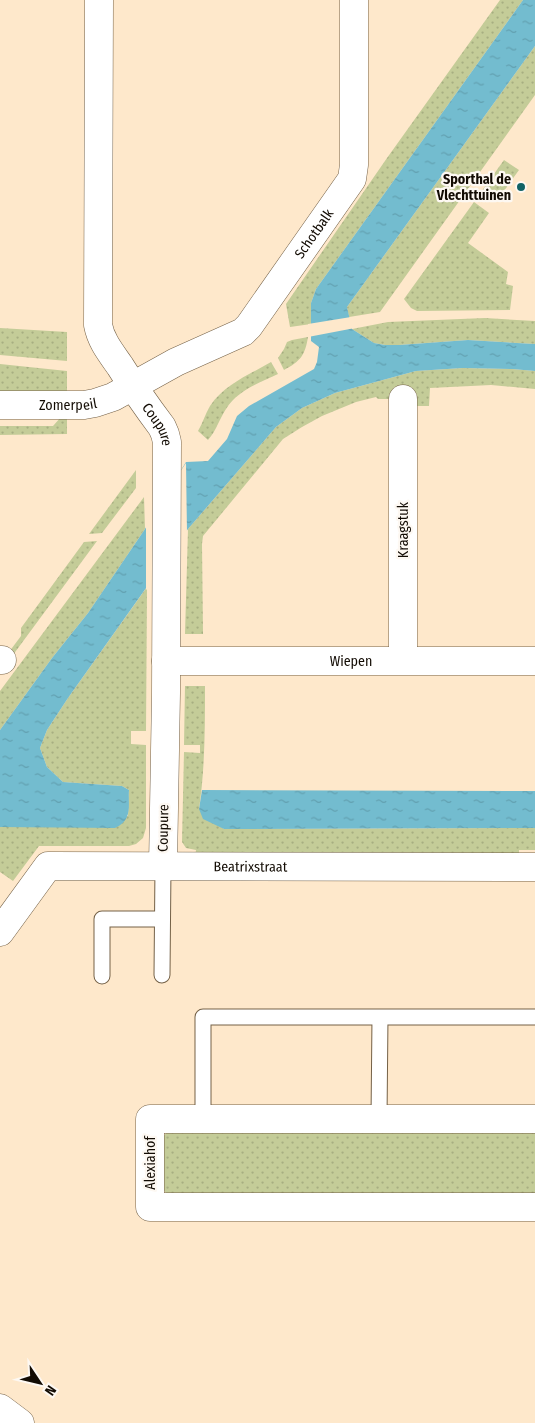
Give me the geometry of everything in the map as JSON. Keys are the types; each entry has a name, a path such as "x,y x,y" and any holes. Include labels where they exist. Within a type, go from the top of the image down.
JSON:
{"street":[{"name":"Coupure","path":"98,0 99,332 103,342 132,387 162,427 167,442 166,661 162,866"},
{"name":"Schotbalk","path":"132,387 184,358 243,332 352,179 354,166 354,0"},
{"name":"Zomerpeil","path":"0,405 90,404 113,397 132,387"},
{"name":"Kraagstuk","path":"403,399 403,660"},
{"name":"Wiepen","path":"166,661 535,661"},
{"name":"Beatrixstraat","path":"0,932 48,866 535,867"},
{"name":"Alexiahof","path":"535,1119 150,1119 150,1207 535,1207"},
{"path":"0,1408 20,1423"}],"lane":[{"path":"162,866 162,975"},
{"path":"102,976 102,919 162,919"},
{"path":"203,1119 203,1017 535,1017"},
{"path":"379,1119 380,1017"}],"green space":[{"path":"500,0 523,0 316,289 311,303 311,324 290,327 286,304"},
{"path":"535,46 535,95 380,312 349,317 347,307"},
{"path":"504,160 519,170 496,202 481,192"},
{"path":"474,202 489,213 468,243 508,272 506,284 513,286 510,310 417,311 411,308 404,299"},
{"path":"485,318 535,321 535,344 468,340 385,345 374,343 352,329 388,322"},
{"path":"0,328 67,332 67,361 0,355"},
{"path":"308,337 301,357 284,370 278,358 287,342"},
{"path":"271,362 278,374 249,388 236,397 226,409 208,440 198,431 216,398 230,386"},
{"path":"0,364 67,371 67,395 0,395"},
{"path":"463,368 535,371 535,389 491,385 430,388 429,406 413,406 410,399 378,399 376,397 356,402 322,416 283,439 203,536 203,634 185,634 188,529 276,427 302,408 335,393 416,371"},
{"path":"67,416 67,434 0,435 0,426 53,426 61,417"},
{"path":"136,470 136,488 102,533 89,534"},
{"path":"144,497 145,529 88,613 52,658 0,730 0,691"},
{"path":"97,541 10,659 6,656 21,636 21,628 84,542"},
{"path":"147,587 146,731 131,731 131,744 146,745 146,828 143,838 136,844 129,846 39,846 13,881 0,872 0,827 128,816 129,790 122,786 63,782 47,767 40,748 47,730 68,698"},
{"path":"185,686 205,686 204,763 199,809 224,829 535,828 535,850 519,850 519,857 195,857 196,850 186,848 182,842 184,752 200,753 200,745 184,745"},
{"path":"535,1129 535,1198 171,1196 165,1192 160,1184 161,1139 168,1131"}],"water":[{"path":"523,0 535,0 535,46 347,307 352,329 374,343 399,345 468,340 535,344 535,371 463,368 416,371 335,393 302,408 276,427 188,529 68,698 47,730 40,748 47,767 63,782 122,786 129,790 128,812 125,821 115,828 0,827 0,730 52,658 88,613 145,529 186,462 208,461 227,439 237,416 249,406 314,369 319,347 311,341 311,303 316,289"},
{"path":"202,790 535,791 535,828 224,829 203,819 199,809"}],"pier":[{"path":"351,317 355,328 308,337 308,324"},
{"path":"186,463 187,533 147,590 146,522"}],"place":[{"name":"Sporthal de Vlechttuinen","path":"521,187"}]}
